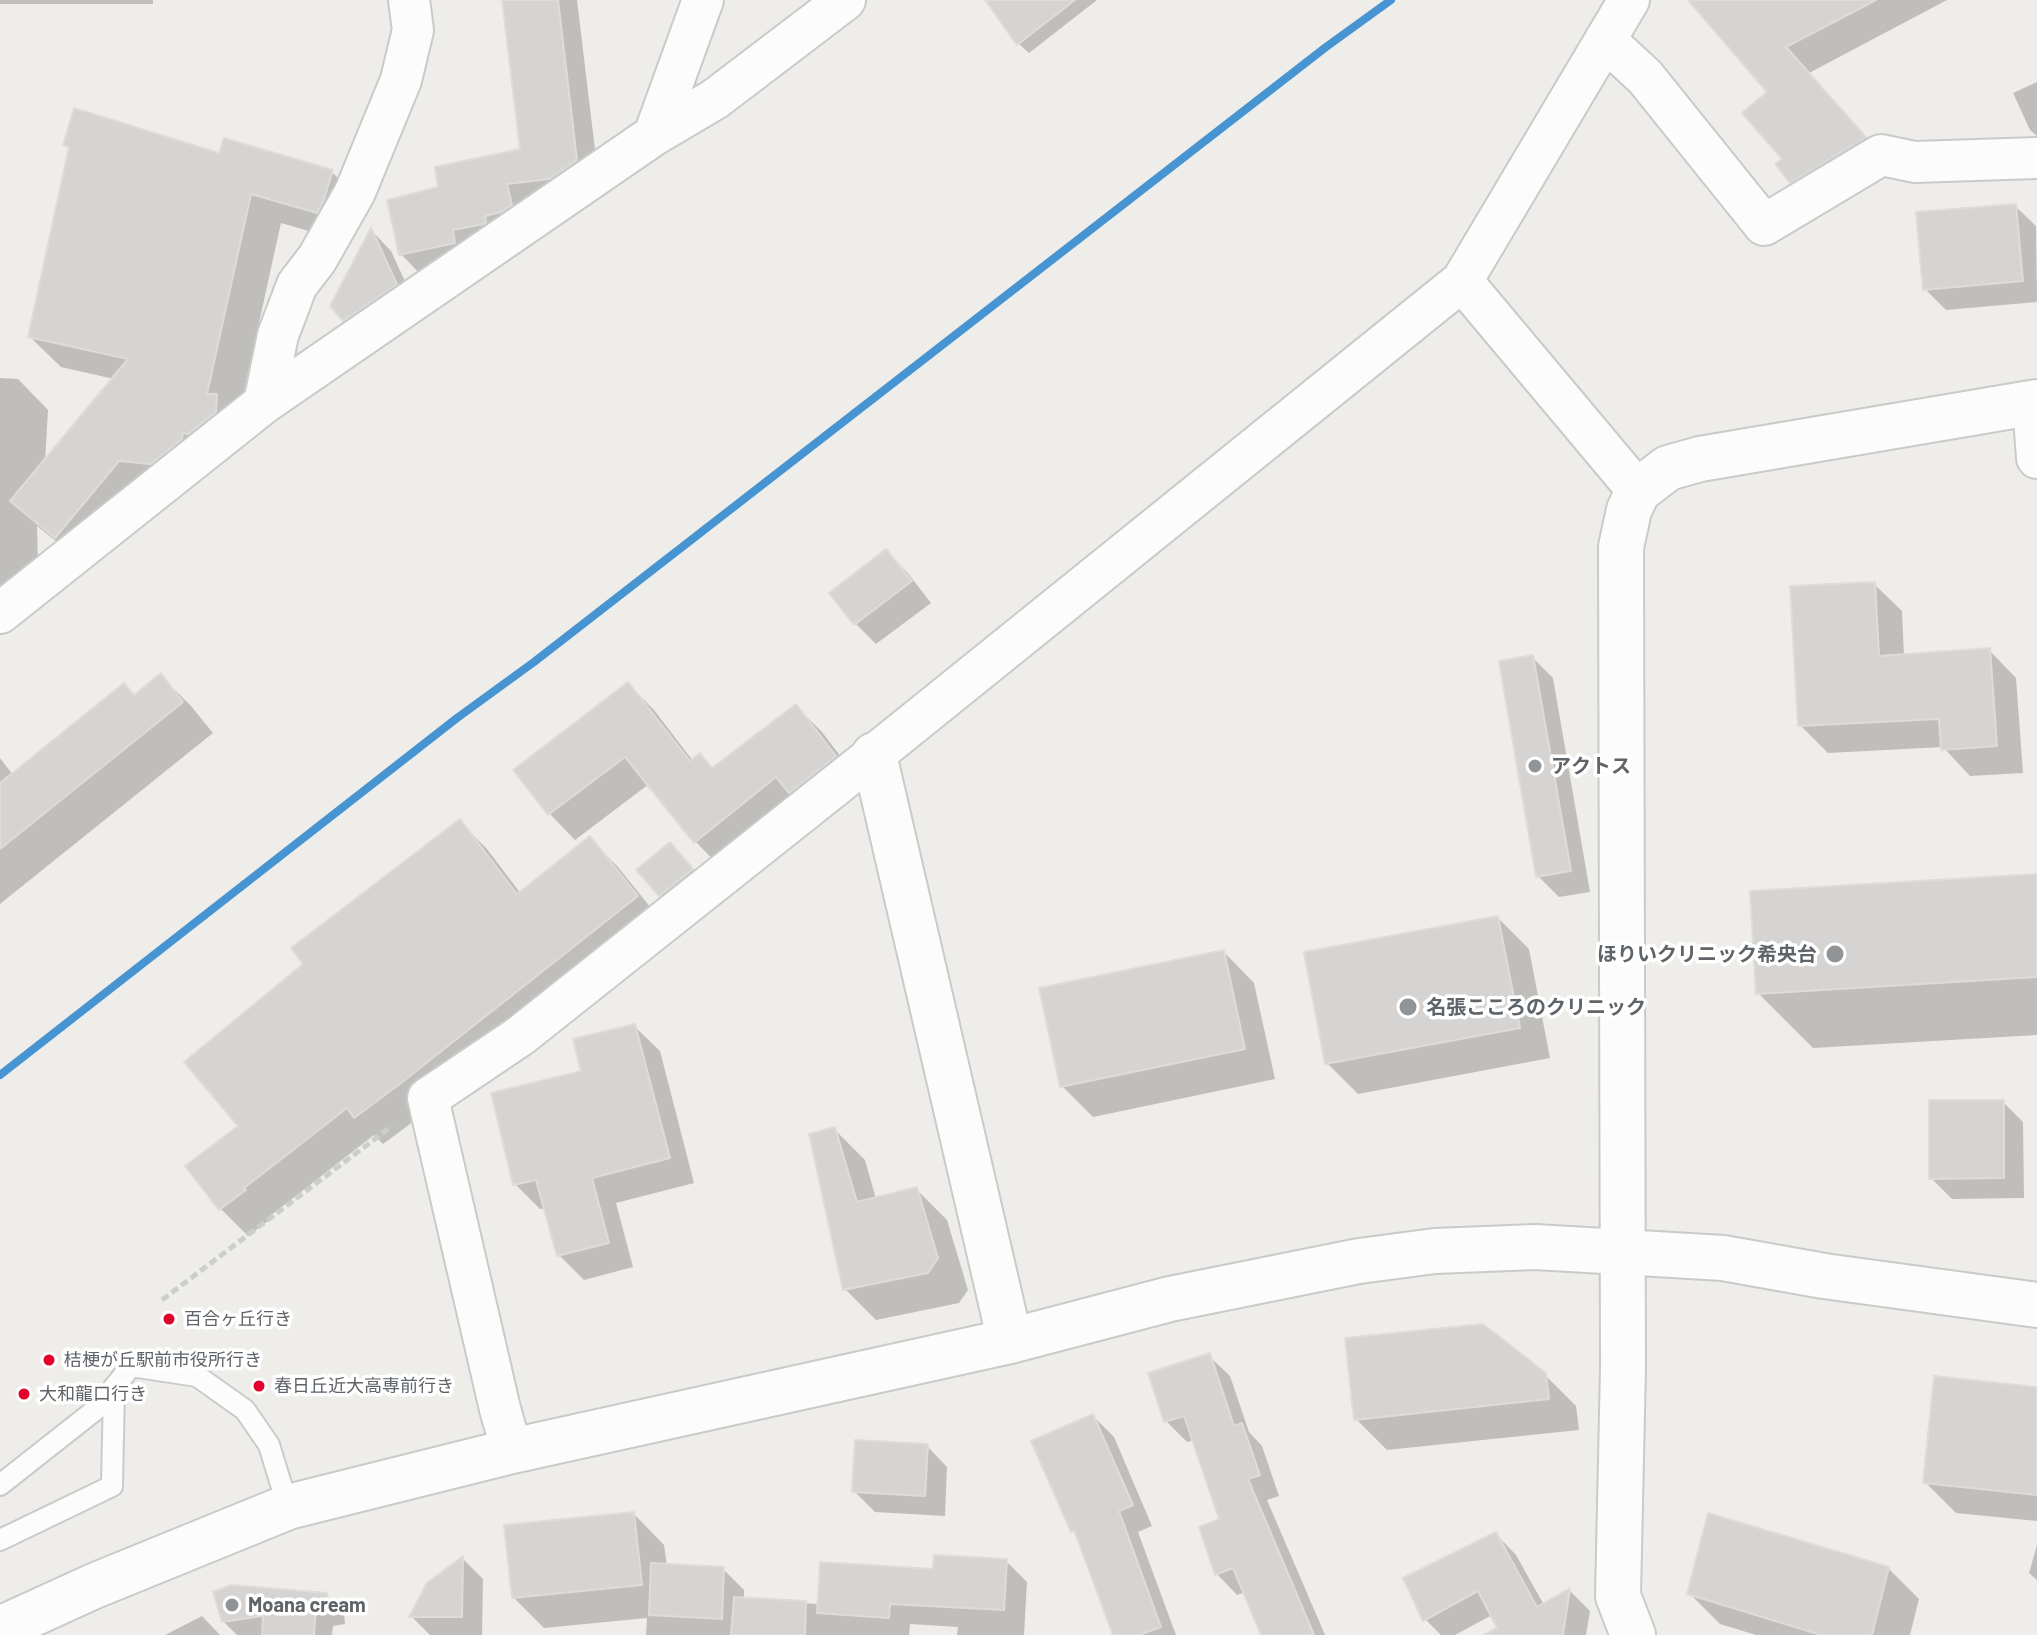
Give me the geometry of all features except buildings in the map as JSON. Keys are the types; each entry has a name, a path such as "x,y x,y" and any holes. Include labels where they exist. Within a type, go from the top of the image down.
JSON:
{"street":[{"path":"264,403 278,335 297,285 317,259 355,192 401,80 413,30 409,0"},
{"path":"654,135 703,0"},
{"path":"0,613 264,403 654,135 715,99 845,0"},
{"path":"512,1451 428,1098 520,1036 1462,281 1629,0"},
{"path":"1605,40 1645,77 1764,225 1881,155 1915,162 2037,158"},
{"path":"1462,281 1638,491"},
{"path":"1633,1635 1618,1596 1623,1367 1621,547 1629,510 1638,491 1668,468 1700,459 2035,402 2037,458"},
{"path":"874,755 1010,1341"},
{"path":"0,1629 94,1586 288,1507 512,1451 1010,1341 1170,1299 1359,1261 1435,1251 1535,1247 1723,1258 1824,1276 2037,1305"}],"lane":[{"path":"0,1485 99,1407 131,1366 197,1376 245,1410 269,1445 288,1507"},
{"path":"0,1540 112,1486 114,1387"}],"path":[{"path":"162,1300 428,1098"}],"transit line":[{"path":"0,1075 457,718 534,662 1326,47 1391,0"}],"place":[{"name":"アクトス","path":"1535,766"},
{"name":"ほりいクリニック希央台","path":"1835,954"},
{"name":"名張こころのクリニック","path":"1408,1007"},
{"name":"百合ヶ丘行き","path":"169,1319"},
{"name":"桔梗が丘駅前市役所行き","path":"49,1360"},
{"name":"春日丘近大高専前行き","path":"259,1386"},
{"name":"大和龍口行き","path":"24,1394"},
{"name":"Moana cream","path":"232,1605"}]}
